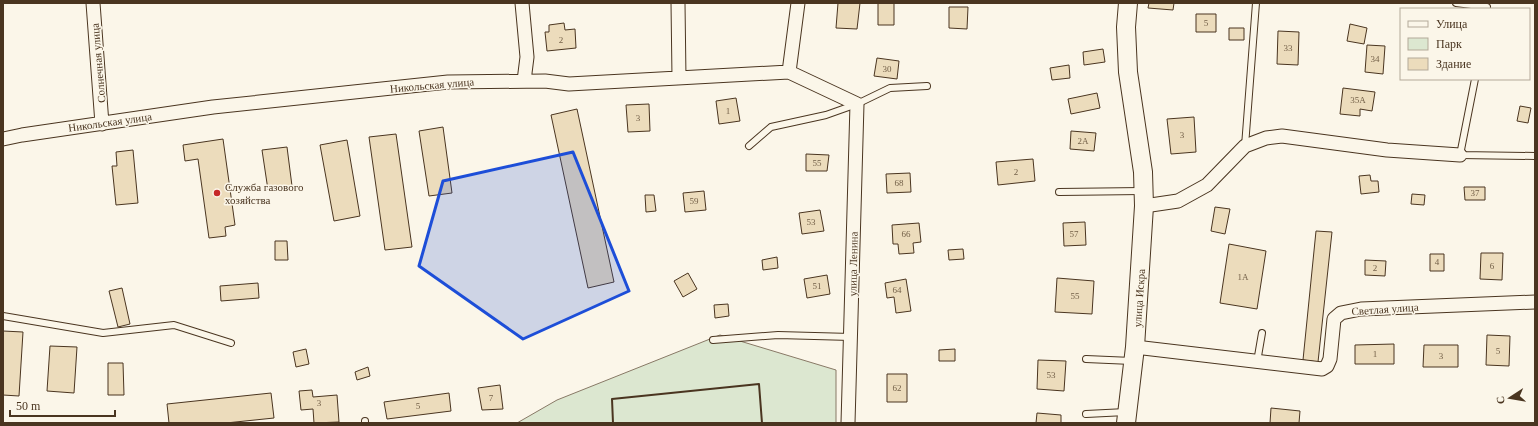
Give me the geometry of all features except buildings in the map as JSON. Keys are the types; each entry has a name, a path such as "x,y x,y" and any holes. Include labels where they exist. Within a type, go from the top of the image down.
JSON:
{"street":[{"name":"Солнечная улица","path":"93,3 102,124"},
{"path":"522,3 527,57 524,81"},
{"path":"678,3 679,78"},
{"path":"789,72 798,3"},
{"name":"улица Искра","path":"1127,418 1135,354 1144,199 1143,172 1128,72 1126,27 1128,3"},
{"name":"Никольская улица","path":"3,139 213,107 448,82 545,81 569,84 789,72 857,104"},
{"name":"улица Ленина","path":"848,423 857,104"},
{"path":"1144,199 1178,201 1207,185 1245,146 1266,138 1282,136 1387,150 1460,155"},
{"name":"Светлая улица","path":"1135,354 1257,362 1322,370 1327,366 1330,359 1334,319 1341,312 1361,309 1535,302"}],"lane":[{"path":"1245,146 1256,3"},
{"path":"1456,3 1488,6"},
{"path":"1475,80 1460,155 1535,156"},
{"path":"749,146 771,127 826,115 857,104 890,88 927,86"},
{"path":"1059,192 1144,199"},
{"path":"3,316 103,333 174,325 231,343"},
{"path":"1257,362 1262,333"},
{"path":"713,340 778,335 851,337"},
{"path":"1086,359 1135,354"},
{"path":"1086,414 1127,418"}],"highlighted area":[{"path":"573,152 629,291 523,339 419,266 443,181"}],"green space":[{"path":"720,335 836,370 836,423 517,423 557,400"}],"wall":[{"path":"613,423 612,399 759,384 762,423"}],"place":[{"name":"Служба газового хозяйства","path":"217,193"}]}
